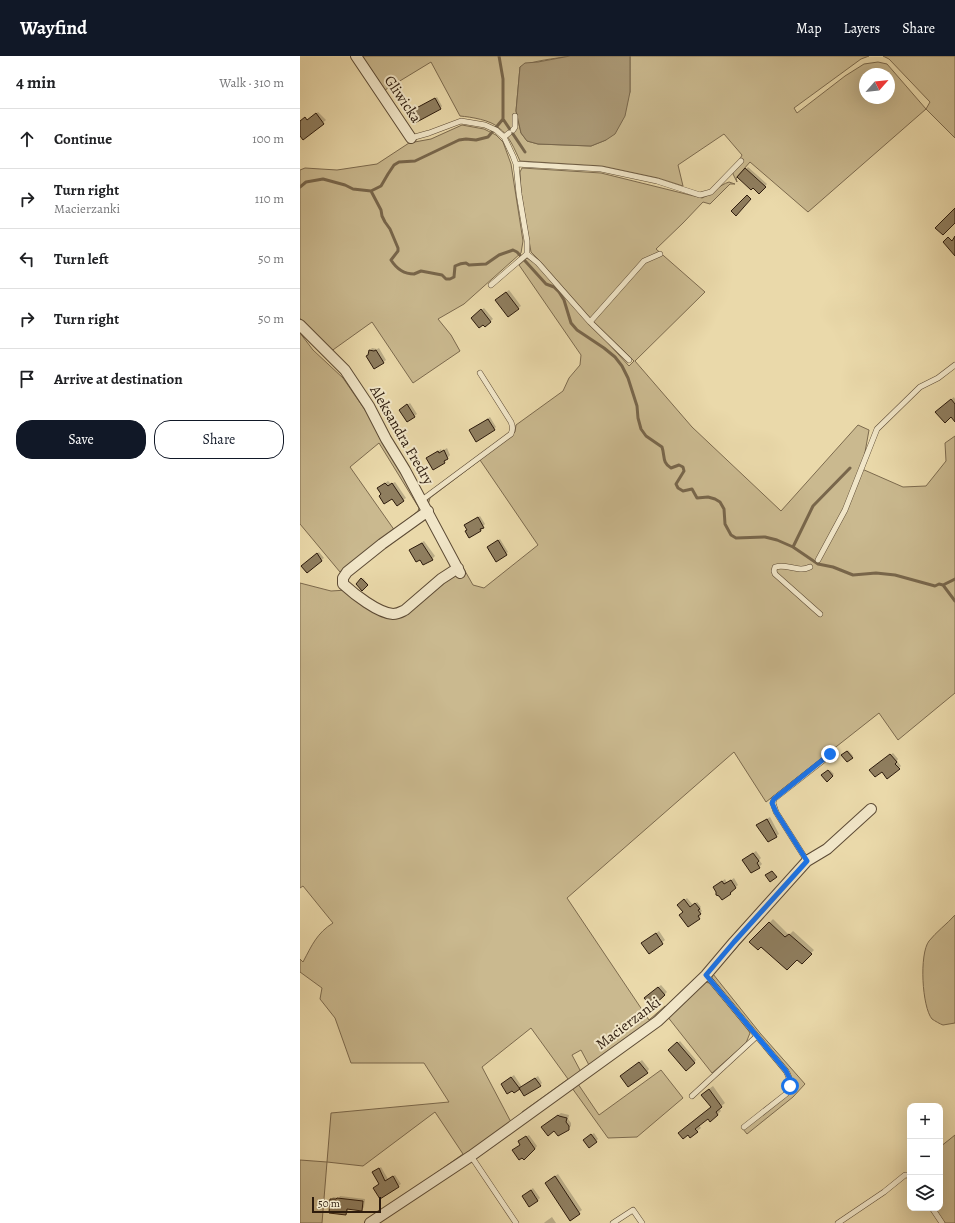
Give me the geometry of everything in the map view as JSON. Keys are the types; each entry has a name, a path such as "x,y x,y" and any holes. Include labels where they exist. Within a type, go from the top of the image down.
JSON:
{"street":[{"name":"Gliwicka","path":"356,56 411,138"},
{"name":"Aleksandra Fredry","path":"300,325 350,376 369,406 422,500 428,511 459,571 441,579 405,610 394,614 377,609 343,584 342,578 347,572 382,544 428,511"},
{"name":"Macierzanki","path":"370,1223 471,1156 644,1032 670,1010 706,975 807,861 827,849 871,809"}],"lane":[{"path":"504,137 515,127 515,116"},
{"path":"411,138 429,134 461,121 485,125 496,130 504,137 516,164 526,241 525,255 491,284"},
{"path":"516,164 601,169 657,181 700,195 711,192 741,161"},
{"path":"590,322 644,261 660,254"},
{"path":"525,255 538,263 590,322 629,360"},
{"path":"818,560 845,510 877,429 920,387 938,378 955,365"},
{"path":"422,500 513,431 511,422 480,373"},
{"path":"810,567 799,570 780,566 775,567 774,570 775,574 820,614"},
{"path":"807,861 776,812 772,803 774,799 830,754"},
{"path":"706,975 789,1075 790,1083 786,1094 744,1127"},
{"path":"692,1096 757,1036"},
{"path":"471,1156 516,1223"},
{"path":"838,1223 907,1175"},
{"path":"613,1223 633,1210 642,1223"},
{"path":"934,1211 942,1223"}],"shaded area":[{"path":"362,56 570,56 538,61 520,67 516,111 521,133 527,141 538,144 591,146 606,140 630,92 630,56 869,56 861,59 794,108 797,113 845,76 864,64 878,62 887,64 890,68 859,68 859,104 895,104 895,73 926,109 808,212 750,162 736,178 737,182 733,171 742,162 740,159 742,155 724,134 678,165 683,186 658,178 602,166 520,161 509,139 503,131 495,125 481,119 460,116 431,62 385,90"},
{"path":"570,56 630,56 630,92 625,116 615,134 606,140 591,146 538,144 527,141 521,133 516,111 520,67 525,63"},
{"path":"883,56 955,56 955,138 926,109 930,102 889,59"},
{"path":"462,125 484,129 496,135 503,142 511,164 523,241 521,253 464,304 438,319 451,335 460,351 413,383 372,322 330,352 300,318 300,170 305,168 337,170 377,164 409,143 431,139"},
{"path":"522,168 601,173 702,198 725,183 729,182 735,184 730,184 710,204 703,202 656,249 705,292 635,361 692,427 781,511 858,425 869,430 862,469 903,487 926,486 946,461 945,443 955,436 955,693 898,740 879,713 766,802 734,752 567,898 649,1020 665,1006 668,1008 590,1067 581,1050 572,1055 581,1072 523,1114 522,1112 568,1079 531,1028 482,1067 512,1124 412,1190 463,1154 435,1112 363,1166 327,1162 331,1113 449,1102 424,1063 351,1063 335,1018 320,999 322,988 300,972 300,959 303,962 319,935 333,923 303,886 300,888 300,583 331,591 347,590 394,616 450,576 462,574 449,543 473,585 484,588 538,545 480,460 430,498 428,505 427,501 429,498 512,435 515,432 516,425 563,391 569,378 580,365 581,355 519,265 527,258 536,264 629,366 634,361 594,322 531,252 521,193 520,172"},
{"path":"300,333 313,350 343,378 378,429 422,511 405,524 403,523 418,511 419,508 379,443 350,467 395,531 340,572 300,524"},
{"path":"955,915 955,1023 943,1025 932,1019 926,1004 923,980 924,957 929,941"},
{"path":"761,917 764,917 713,974 760,1033 805,1084 793,1097 747,1134 743,1129 786,1095 792,1083 791,1077 788,1071 712,978 711,972"},
{"path":"703,982 710,983 750,1033 746,1043 712,1073 667,1016"},
{"path":"661,1070 683,1098 637,1137 608,1138 572,1088 578,1084 599,1115"},
{"path":"955,1135 955,1223 945,1223 936,1211 943,1211 943,1145"},
{"path":"300,1160 327,1162 322,1223 300,1223"}],"building":[{"path":"435,98 441,109 413,124 407,113"},
{"path":"316,113 324,124 303,140 300,136 300,121 305,117 307,120"},
{"path":"745,168 766,187 759,194 753,188 751,190 737,177"},
{"path":"747,195 751,199 736,216 731,211"},
{"path":"955,208 955,223 943,235 935,228"},
{"path":"955,236 955,256 943,242 948,237 952,241"},
{"path":"506,292 519,309 508,317 495,300"},
{"path":"481,309 491,322 485,327 483,325 479,328 471,318"},
{"path":"369,350 376,350 384,363 374,369 366,356 368,355"},
{"path":"951,399 955,404 955,422 951,417 945,423 935,412"},
{"path":"407,404 415,417 407,422 399,410"},
{"path":"488,419 495,430 476,442 469,430"},
{"path":"444,450 448,459 444,461 445,463 433,470 426,458 438,451 439,453"},
{"path":"385,483 388,486 392,483 404,501 397,506 392,499 384,504 379,496 381,494 377,488"},
{"path":"478,517 484,528 480,529 481,531 469,538 465,531 467,530 464,525"},
{"path":"498,540 507,555 496,562 487,547"},
{"path":"422,543 433,560 423,565 420,560 416,562 409,550"},
{"path":"317,553 322,561 307,573 301,566"},
{"path":"361,578 368,585 362,591 356,584"},
{"path":"847,751 853,758 847,762 841,755"},
{"path":"890,754 897,762 895,764 900,769 887,779 882,772 875,777 869,770"},
{"path":"828,770 833,776 827,782 821,775"},
{"path":"767,819 777,837 768,842 756,825"},
{"path":"753,853 759,861 757,863 760,868 751,873 742,860"},
{"path":"772,871 777,877 770,882 765,875"},
{"path":"731,880 736,888 730,893 731,894 722,900 716,895 713,887 722,881 724,884"},
{"path":"684,899 690,907 695,903 700,909 698,910 701,914 698,916 700,919 688,927 679,915 683,912 677,905"},
{"path":"769,922 785,937 789,934 812,954 802,964 797,960 787,970 761,947 758,950 749,942"},
{"path":"656,933 663,944 649,954 641,943"},
{"path":"658,987 665,995 652,1007 644,998"},
{"path":"677,1042 695,1063 686,1071 668,1050"},
{"path":"639,1062 648,1073 628,1087 620,1076"},
{"path":"511,1077 520,1089 514,1093 512,1091 507,1094 501,1084"},
{"path":"535,1078 541,1086 524,1096 519,1088"},
{"path":"709,1089 722,1107 716,1112 718,1115 710,1122 708,1119 695,1129 698,1132 690,1138 688,1135 683,1139 678,1133 711,1107 701,1095"},
{"path":"558,1115 567,1118 566,1122 569,1126 569,1130 558,1136 554,1131 548,1136 541,1127"},
{"path":"591,1134 597,1142 589,1148 583,1140"},
{"path":"526,1136 535,1149 524,1160 522,1158 519,1160 512,1150 520,1145 518,1141"},
{"path":"379,1168 385,1181 393,1176 399,1187 380,1199 373,1188 379,1184 372,1172"},
{"path":"555,1176 580,1214 570,1221 545,1183"},
{"path":"531,1190 538,1201 529,1207 522,1196"},
{"path":"337,1198 363,1201 362,1211 347,1209 346,1215 329,1213 330,1199"}],"waterway":[{"path":"300,187 306,182 323,179 345,185 353,189 371,191 381,186 394,165 399,162 415,161 459,140 476,140 488,137 503,119 503,79 499,56"},
{"path":"503,119 525,152"},
{"path":"371,191 398,248 398,251 391,260 395,266 404,272 414,274 421,271 442,275 446,279 450,279 454,277 456,265 465,263 469,265 486,264 499,255 513,250 517,252 546,284 554,287 564,300 571,323 577,330 604,348 615,357 622,366 628,378 637,406 641,429 646,436 662,447 665,462 668,466 671,468 679,465 683,467 684,471 676,484 678,488 683,491 692,489 697,498 708,497 720,502 724,509 725,524 731,535 736,538 765,537 777,540 793,547 818,564 833,567 853,575 876,573 895,575 935,586 939,584 943,585 955,601"},
{"path":"793,547 813,506 850,468"},
{"path":"943,585 955,579"}],"route":[{"path":"790,1086 789,1075 786,1071 706,975 807,861 776,812 772,803 774,799 830,754"}]}
